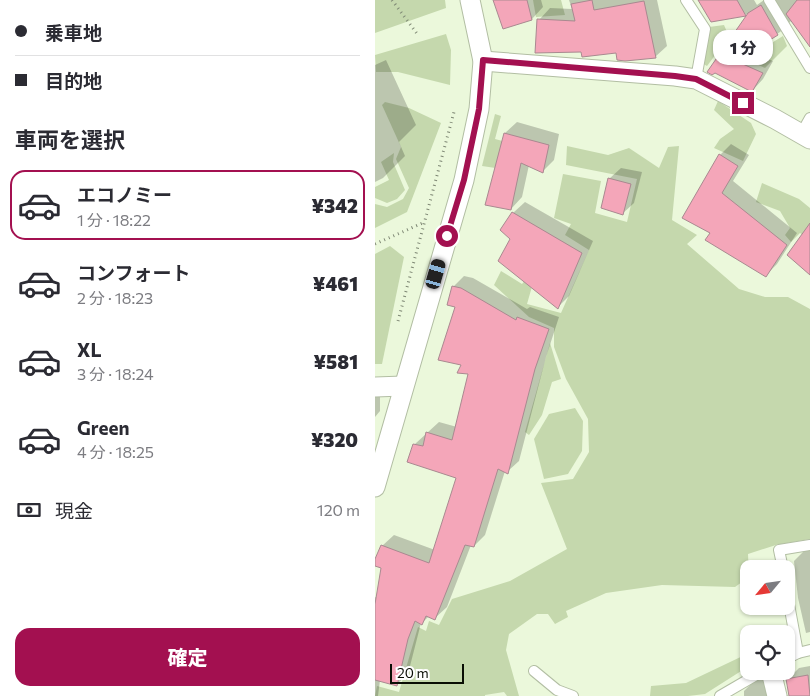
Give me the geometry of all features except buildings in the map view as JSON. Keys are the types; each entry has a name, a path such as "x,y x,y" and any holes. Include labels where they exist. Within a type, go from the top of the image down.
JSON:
{"street":[{"path":"375,487 464,180 479,109 483,60 470,0"},
{"path":"483,60 696,79 807,130"},
{"path":"375,386 403,386"},
{"path":"773,680 777,696"}],"lane":[{"path":"686,0 705,29 696,79"},
{"path":"769,0 810,68"},
{"path":"781,560 779,550 810,545"},
{"path":"791,615 798,653"},
{"path":"795,654 810,650"},
{"path":"534,671 557,690 573,696"},
{"path":"721,696 748,680"}],"path":[{"path":"393,0 418,35"},
{"path":"397,324 456,104"},
{"path":"375,244 425,222"}],"green space":[{"path":"375,0 445,0 446,8 375,33"},
{"path":"533,0 561,0 565,15 536,17"},
{"path":"724,25 727,32 723,36 734,52 742,56 741,58 719,50 707,66 702,63 709,27"},
{"path":"446,34 451,50 450,85 398,72 376,72 375,55"},
{"path":"783,36 787,46 765,68 745,59"},
{"path":"718,101 751,123 756,134 743,161 714,148 720,139 734,129 714,110"},
{"path":"385,102 409,108 441,123 407,212 375,228 375,204 387,207 403,199 409,188 396,159 401,147 382,105"},
{"path":"495,114 501,116 495,139 514,144 509,170 482,166"},
{"path":"567,146 608,155 629,148 659,168 668,147 679,146 672,220 697,235 687,244 739,289 765,297 788,297 810,309 810,539 776,545 748,554 748,560 740,560 740,583 735,587 662,585 606,593 566,611 568,617 555,624 548,614 537,614 509,634 506,650 519,696 507,696 504,692 485,696 375,696 377,686 399,692 418,627 426,631 429,621 439,625 452,599 510,581 567,549 541,483 573,479 589,452 588,419 566,379 554,347 554,328 529,317 494,285 501,271 522,284 527,278 533,283 527,304 561,313 589,250 565,235 571,224 554,218 563,174 601,181 595,213 627,222 637,179 566,165"},
{"path":"394,153 393,162 405,190 397,199 387,203 375,198 375,187 389,180 381,162"},
{"path":"762,183 799,199 810,208 810,240 800,233 791,242 785,235 790,228 780,211 756,202"},
{"path":"390,246 404,257 382,364 375,364 375,254"},
{"path":"550,343 561,379 552,382 542,415 529,435 525,432"},
{"path":"575,408 583,421 582,451 568,474 544,479 534,439 549,414"},
{"path":"740,657 740,672 705,694 650,696 651,686 686,683"}],"route":[{"path":"447,236 464,180 479,109 483,60 696,79 743,103"}]}
